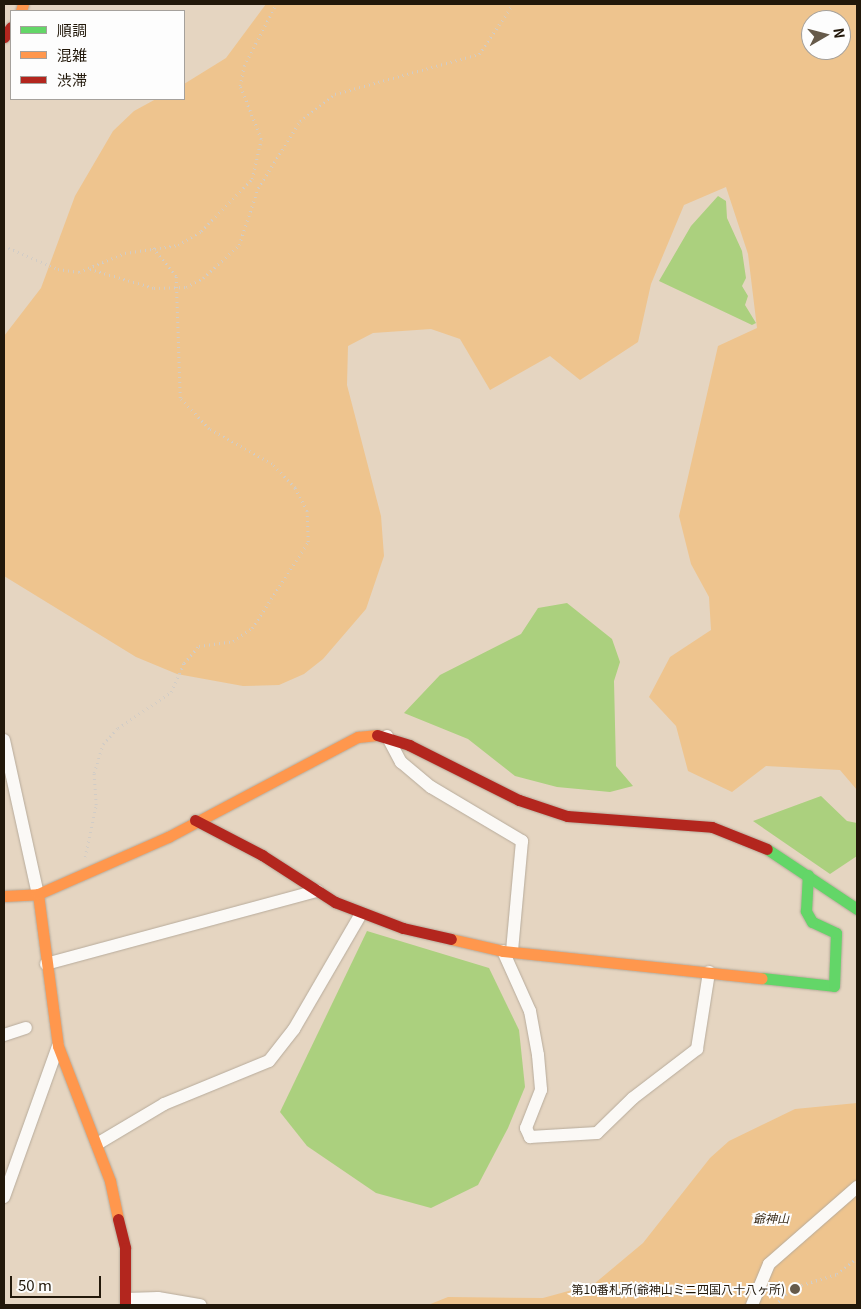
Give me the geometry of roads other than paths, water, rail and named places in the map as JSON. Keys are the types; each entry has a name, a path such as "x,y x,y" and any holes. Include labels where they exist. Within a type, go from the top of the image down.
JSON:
{"street":[{"path":"387,736 401,762 431,787 522,841 507,951 530,1011 538,1055 541,1090 526,1128 530,1137 597,1133 633,1098 696,1049 709,972"},
{"path":"4,896 38,894 81,873 168,836 195,820 358,737 387,736 519,800 567,816 626,824 712,827 754,841 857,909"},
{"path":"4,740 38,894 58,1046 110,1181 125,1248 125,1302 158,1298 200,1305"},
{"path":"195,820 262,854 317,891 360,914 507,951 834,986 836,933 812,922 806,911 808,875"},
{"path":"46,964 289,902 317,891"},
{"path":"97,1144 164,1104 269,1061 294,1029 360,914"},
{"path":"4,1035 26,1028"},
{"path":"4,1197 58,1046"},
{"path":"752,1305 768,1264 857,1187"}],"place":[{"name":"第10番札所(爺神山ミニ四国八十八ヶ所)","path":"795,1289"}],"park label":[{"name":"爺神山","path":"771,1218"}]}
